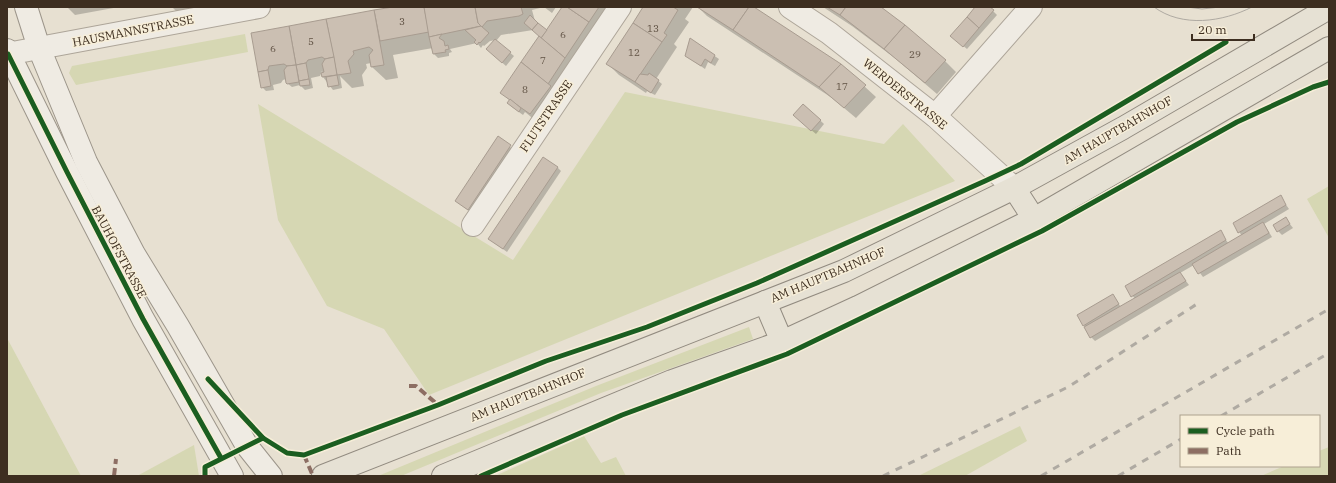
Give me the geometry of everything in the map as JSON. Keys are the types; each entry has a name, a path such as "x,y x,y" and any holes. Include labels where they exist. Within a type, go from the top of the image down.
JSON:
{"main road":[{"name":"AM HAUPTBAHNHOF","path":"323,476 844,271 1014,188 1122,128 1329,8"},
{"path":"443,476 672,381 782,342 858,307 1034,219 1329,48"},
{"path":"1014,188 1034,219"},
{"path":"765,302 782,342"}],"street":[{"name":"BAUHOFSTRASSE","path":"26,7 39,48 86,162 131,247 247,446 271,476"},
{"name":"HAUSMANNSTRASSE","path":"7,53 259,7"},
{"name":"FLUTSTRASSE","path":"473,225 620,7"},
{"name":"WERDERSTRASSE","path":"790,7 829,33 936,116 1014,188"},
{"path":"936,116 1031,7"},
{"name":"BAUHOFSTRASSE","path":"7,53 66,172 143,319 232,476"}],"green space":[{"path":"245,34 248,52 76,85 69,73 72,66"},
{"path":"625,92 884,144 903,124 955,181 429,395 384,329 327,306 278,220 258,104 513,260"},
{"path":"1329,186 1329,238 1307,199"},
{"path":"749,327 753,339 601,393 401,476 378,476 596,386"},
{"path":"7,338 81,476 7,476"},
{"path":"1020,426 1027,441 965,476 918,476"},
{"path":"584,436 601,463 616,457 626,476 495,476"},
{"path":"194,445 199,476 137,476"},
{"path":"1329,447 1329,476 1261,476 1282,467 1320,467 1320,451"}],"building":[{"path":"393,7 424,7 429,32 380,41 374,10"},
{"path":"424,7 475,7 478,23 481,26 429,37"},
{"path":"475,7 521,7 523,14 487,21 482,27 478,23"},
{"path":"562,7 567,7 589,22 565,58 541,38"},
{"path":"567,7 599,7 589,22"},
{"path":"643,7 673,7 678,10 664,33 667,35 662,42 633,23"},
{"path":"697,7 749,7 733,30"},
{"path":"749,7 754,7 841,64 819,87 733,30"},
{"path":"827,7 846,7 840,15"},
{"path":"846,7 881,7 905,25 884,49 840,15"},
{"path":"975,7 990,7 994,10 979,28 967,17"},
{"path":"374,10 384,65 371,67 369,55 373,50 369,47 353,51 354,54 348,61 351,73 337,75 326,19"},
{"path":"530,15 538,23 532,30 524,23"},
{"path":"967,17 979,28 963,47 950,36"},
{"path":"326,19 334,57 325,59 322,57 308,60 306,63 296,65 289,26"},
{"path":"538,23 547,30 541,38 532,30"},
{"path":"633,23 662,42 635,82 606,64"},
{"path":"905,25 946,60 925,83 884,49"},
{"path":"289,26 296,65 287,66 284,64 269,66 268,70 258,72 251,33"},
{"path":"481,26 489,33 477,45 474,42 476,40 465,30"},
{"path":"442,34 439,38 444,41 445,46 448,45 449,49 445,50 446,52 433,54 429,37"},
{"path":"539,36 565,58 548,84 521,62"},
{"path":"690,38 715,55 711,63 705,59 701,66 685,56"},
{"path":"495,39 511,52 502,63 486,49"},
{"path":"334,57 337,75 322,77 321,73 324,72 322,64 325,59"},
{"path":"521,62 551,86 530,114 500,93"},
{"path":"306,63 309,79 299,81 296,65"},
{"path":"841,64 866,85 844,108 819,87"},
{"path":"296,65 299,82 287,84 284,70 287,66"},
{"path":"268,70 271,86 261,88 258,72"},
{"path":"649,73 659,80 651,93 635,82 640,74 648,75"},
{"path":"337,75 339,85 328,87 326,77"},
{"path":"309,79 310,85 300,86 299,81"},
{"path":"510,99 521,108 519,112 507,103"},
{"path":"803,104 821,120 811,131 793,115"},
{"path":"498,136 511,145 468,210 455,201"},
{"path":"543,157 558,167 503,249 488,239"},
{"path":"1281,195 1286,205 1238,233 1233,223"},
{"path":"1286,217 1290,224 1277,232 1273,225"},
{"path":"1263,222 1269,233 1198,274 1192,264"},
{"path":"1221,230 1226,240 1131,297 1125,286"},
{"path":"1180,272 1186,281 1090,338 1084,327"},
{"path":"1113,294 1119,304 1083,326 1077,315"}],"tram line":[{"path":"1154,7 1165,14 1190,20 1216,19 1241,12 1252,7"},
{"path":"1187,7 1202,9 1220,7"}],"railway":[{"path":"883,476 1068,387 1200,302"},
{"path":"1041,476 1329,309"},
{"path":"1223,415 1329,353"},
{"path":"1118,476 1180,440"}],"marked path":[{"path":"409,386 416,386 438,405"},
{"path":"304,455 313,476"},
{"path":"114,476 116,459"}],"cycle path":[{"path":"205,476 205,467 263,438 287,453 304,455 438,405 546,361 647,327 757,283 1021,164 1226,42"},
{"path":"8,54 143,319 221,458"},
{"path":"481,476 622,415 787,354 1042,231 1237,122 1313,87 1329,82"},
{"path":"208,379 263,438"}]}
